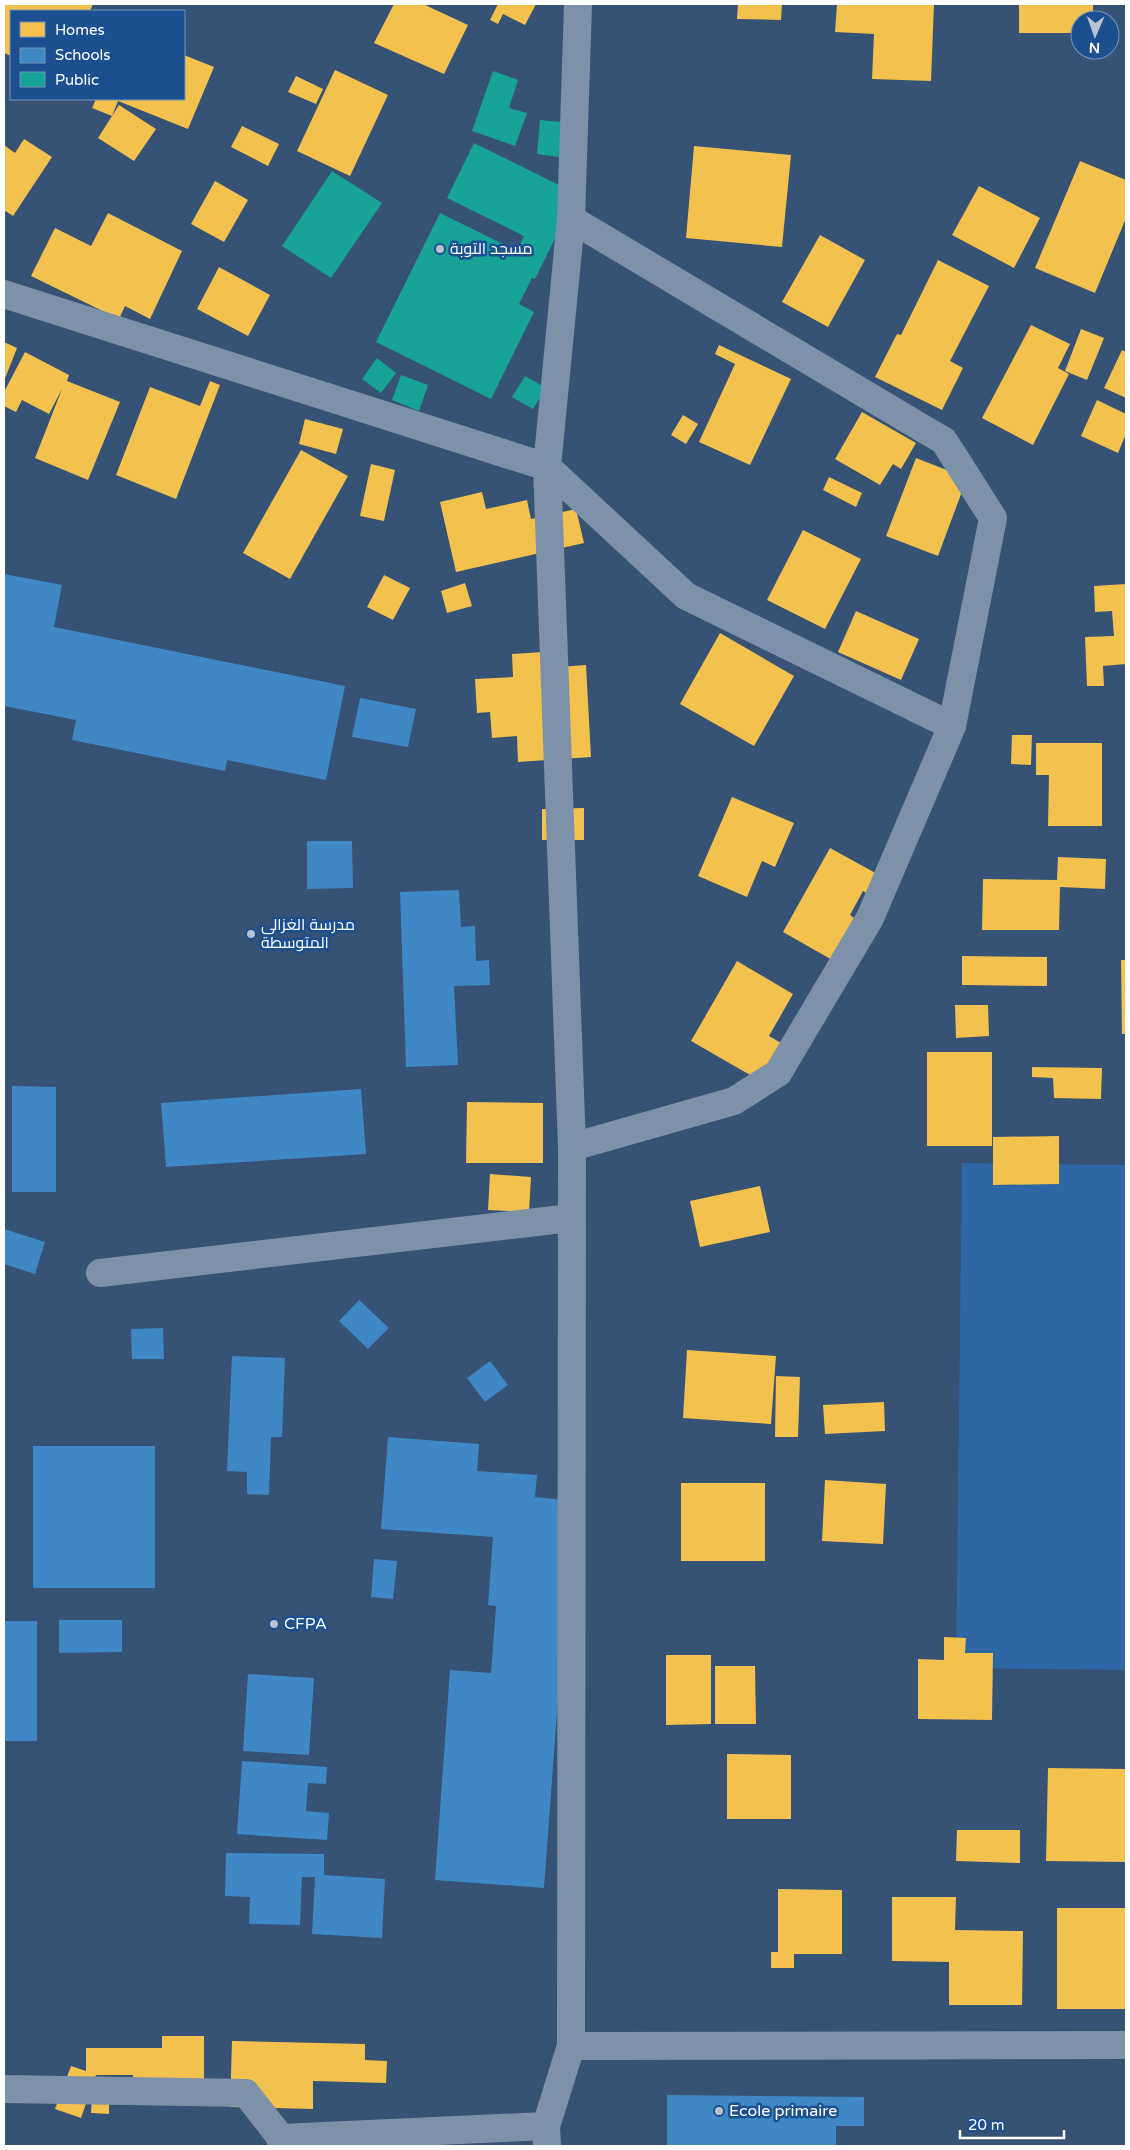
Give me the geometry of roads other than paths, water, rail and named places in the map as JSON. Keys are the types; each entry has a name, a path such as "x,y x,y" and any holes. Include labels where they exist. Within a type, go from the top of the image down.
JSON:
{"street":[{"path":"4,2089 246,2093 281,2142 546,2136 571,2046 572,1147 547,467 571,219 578,4"},
{"path":"571,219 944,441 993,518 952,726 870,918 778,1073 734,1101 572,1147"},
{"path":"4,294 547,467 686,596 952,726"},
{"path":"100,1273 571,1218"},
{"path":"571,2046 1126,2045"}],"place":[{"name":"مسجد التوبة","path":"440,249"},
{"name":"مدرسة الغزالي المتوسطة","path":"251,934"},
{"name":"CFPA","path":"274,1624"},
{"name":"Ecole primaire","path":"719,2111"}]}
